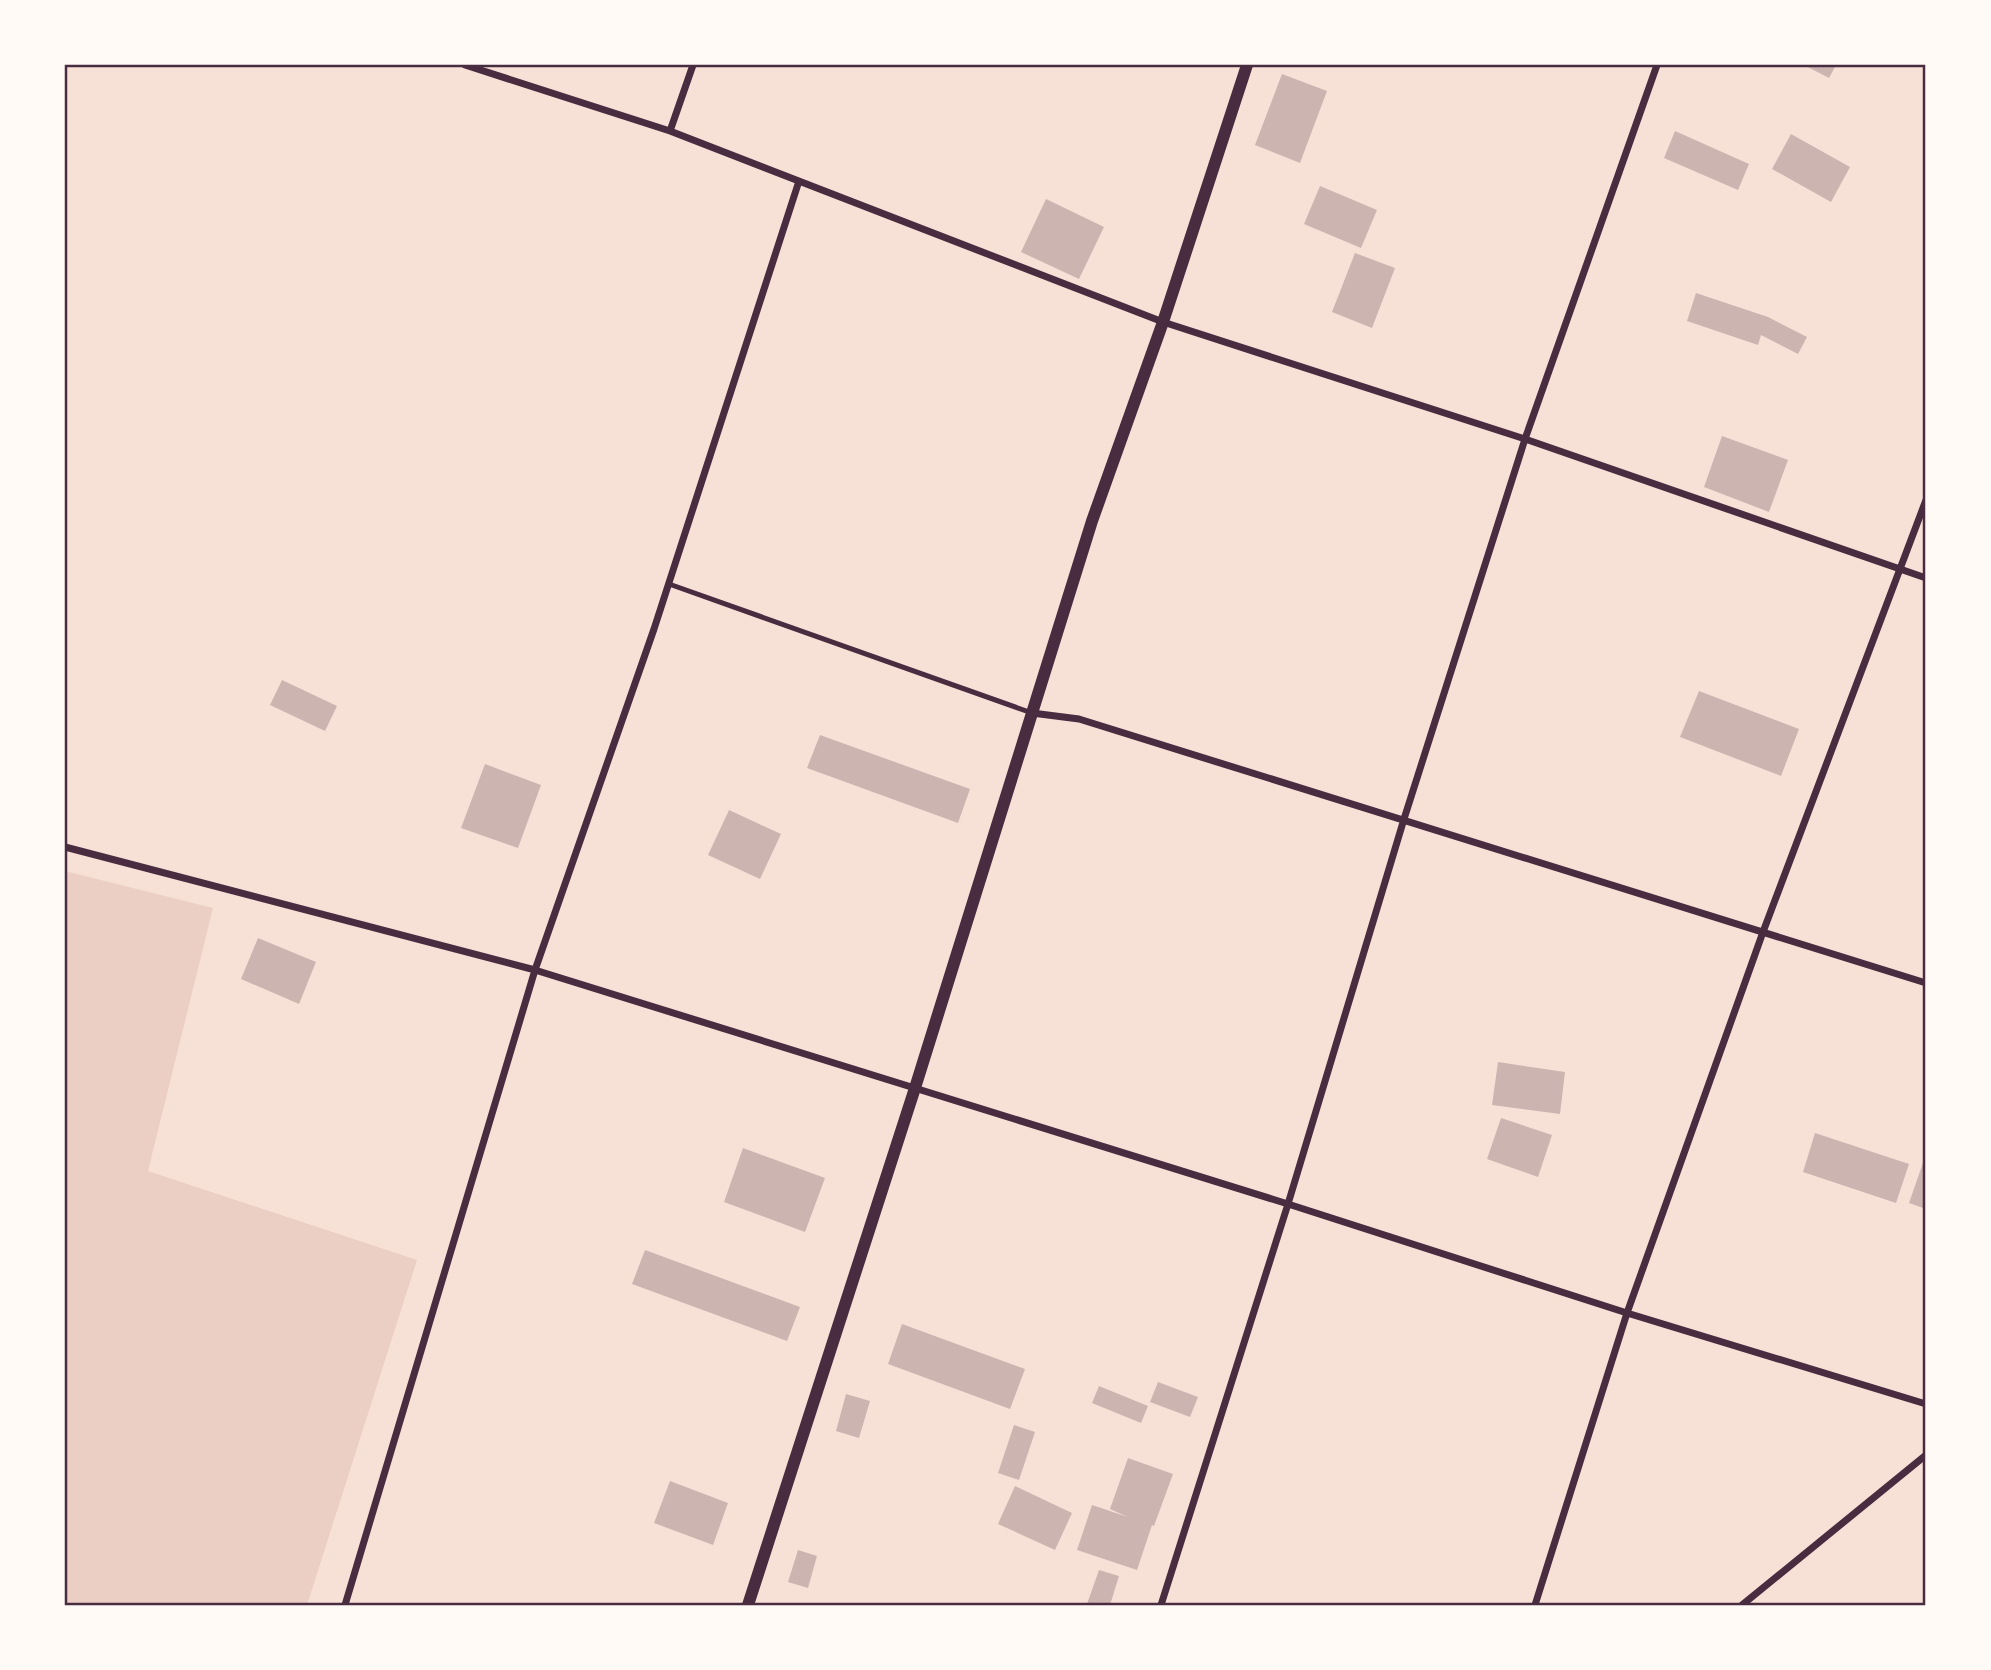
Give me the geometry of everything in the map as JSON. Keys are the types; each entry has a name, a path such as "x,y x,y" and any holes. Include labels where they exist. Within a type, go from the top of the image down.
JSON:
{"street":[{"path":"465,65 670,131 1163,322 1525,439 1926,578"},
{"path":"670,131 693,65"},
{"path":"748,1605 915,1088 1092,521 1163,322 1247,65"},
{"path":"1161,1605 1289,1204 1404,819 1525,439 1657,65"},
{"path":"345,1605 536,970 669,584 799,181"},
{"path":"1535,1605 1627,1313 1763,932 1926,500"},
{"path":"1032,713 1079,719 1926,983"},
{"path":"65,847 536,970 1289,1204 1627,1313 1926,1404"},
{"path":"1742,1605 1926,1455"}],"lane":[{"path":"669,584 1032,713"}],"shaded area":[{"path":"65,871 213,908 148,1171 417,1260 307,1605 65,1605"}],"building":[{"path":"1804,65 1836,65 1829,78"},
{"path":"1282,74 1327,91 1300,163 1255,145"},
{"path":"1675,131 1749,164 1738,190 1664,158"},
{"path":"1791,134 1850,167 1831,202 1772,169"},
{"path":"1320,186 1377,210 1361,248 1304,224"},
{"path":"1046,199 1104,227 1079,279 1021,252"},
{"path":"1355,253 1395,268 1372,328 1332,312"},
{"path":"1696,293 1768,317 1807,337 1798,354 1761,335 1758,345 1687,321"},
{"path":"1722,436 1788,460 1769,512 1704,487"},
{"path":"282,680 337,706 325,731 270,705"},
{"path":"1699,691 1799,729 1781,776 1680,737"},
{"path":"820,735 970,789 958,823 807,768"},
{"path":"485,764 541,785 518,848 461,828"},
{"path":"729,810 781,834 760,879 708,855"},
{"path":"258,938 316,962 299,1004 241,979"},
{"path":"1498,1062 1565,1072 1560,1114 1492,1105"},
{"path":"1501,1118 1552,1135 1538,1177 1487,1159"},
{"path":"1815,1133 1909,1164 1896,1203 1803,1172"},
{"path":"743,1148 825,1178 805,1232 724,1202"},
{"path":"1926,1154 1926,1209 1909,1203"},
{"path":"645,1250 800,1307 787,1341 632,1284"},
{"path":"902,1324 1025,1369 1010,1409 888,1364"},
{"path":"1158,1382 1198,1397 1190,1417 1150,1402"},
{"path":"1099,1386 1148,1406 1141,1423 1092,1403"},
{"path":"846,1394 870,1401 859,1438 836,1431"},
{"path":"1014,1425 1035,1432 1019,1480 998,1473"},
{"path":"1128,1458 1173,1474 1137,1570 1077,1550 1092,1505 1128,1517 1110,1509"},
{"path":"670,1481 728,1503 713,1545 654,1523"},
{"path":"1015,1486 1072,1513 1055,1550 998,1524"},
{"path":"798,1550 817,1556 808,1588 788,1582"},
{"path":"1099,1570 1119,1576 1110,1605 1087,1604"}]}
